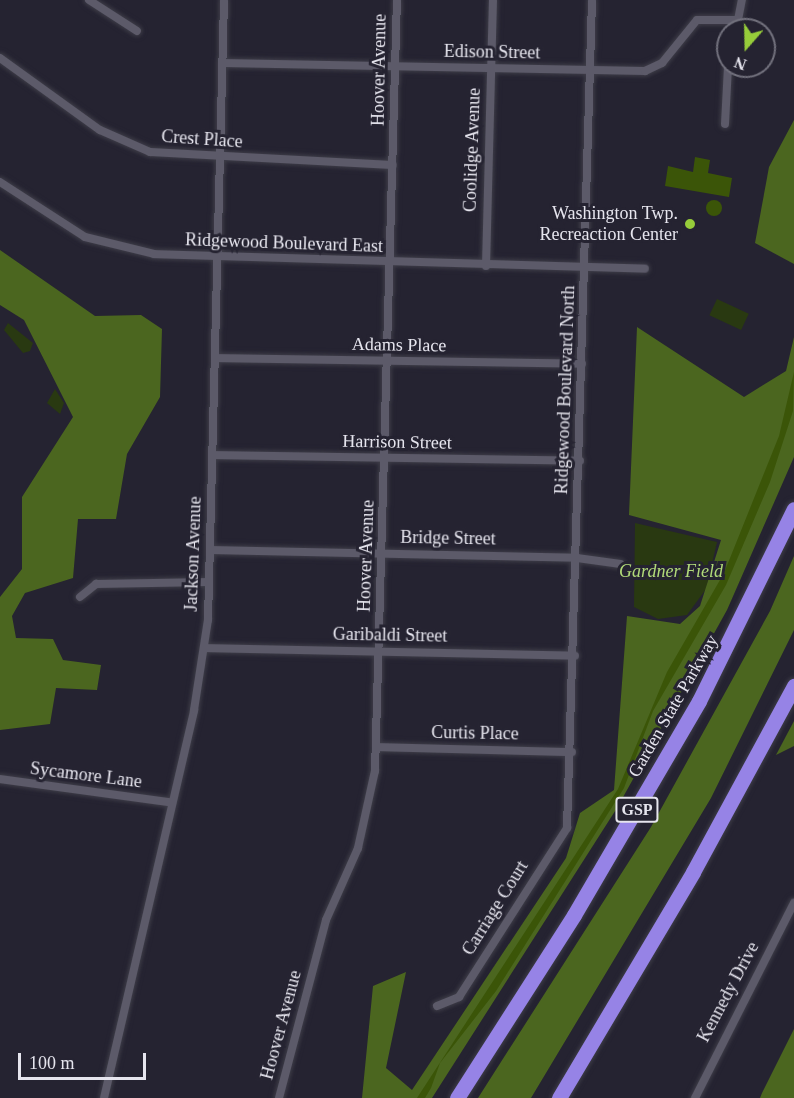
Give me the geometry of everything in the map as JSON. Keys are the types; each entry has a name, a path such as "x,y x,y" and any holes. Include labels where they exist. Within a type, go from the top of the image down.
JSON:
{"highway":[{"name":"Garden State Parkway","path":"457,1098 590,888 699,701 794,509"},
{"path":"559,1098 709,845 794,686"}],"street":[{"path":"89,0 137,31"},
{"name":"Jackson Avenue","path":"104,1098 169,802 183,758 205,648 213,455 224,0"},
{"name":"Hoover Avenue","path":"279,1098 328,912 360,841 378,747 397,0"},
{"name":"Coolidge Avenue","path":"486,266 493,0"},
{"name":"Ridgewood Boulevard North","path":"571,781 592,0"},
{"path":"738,18 742,0"},
{"name":"Edison Street","path":"223,63 590,70 654,68 696,20 716,20"},
{"name":"Crest Place","path":"0,58 118,140 170,156 393,165"},
{"path":"724,124 727,78"},
{"name":"Ridgewood Boulevard East","path":"0,182 66,228 104,244 218,258 645,269"},
{"name":"Adams Place","path":"215,358 582,364"},
{"name":"Harrison Street","path":"213,455 580,461"},
{"name":"Bridge Street","path":"210,550 577,558"},
{"path":"577,558 621,564"},
{"path":"80,597 96,584 209,582"},
{"name":"Garibaldi Street","path":"205,648 574,656"},
{"name":"Curtis Place","path":"378,747 572,752"},
{"name":"Sycamore Lane","path":"0,780 169,802"},
{"name":"Carriage Court","path":"437,1006 459,997 528,883 560,844 571,781"},
{"name":"Kennedy Drive","path":"695,1098 794,903"}],"green space":[{"path":"717,299 749,314 741,330 709,315"},
{"path":"8,323 33,343 30,351 23,353 4,330"},
{"path":"55,389 64,403 60,414 47,403"},
{"name":"Gardner Field","path":"635,523 717,542 706,589 687,615 658,619 634,607"}],"shaded area":[{"path":"794,120 794,264 755,243 769,167"},
{"path":"695,157 710,160 708,173 732,178 729,197 665,186 668,166 693,172"},
{"path":"711,200 717,200 722,208 720,214 711,216 706,211 706,205"},
{"path":"0,250 95,316 141,315 162,329 160,397 127,454 116,519 78,519 73,578 25,593 12,616 16,638 53,639 63,660 101,665 97,690 56,688 50,724 0,730 0,597 22,569 22,497 73,417 24,320 0,305"},
{"path":"637,327 744,397 786,371 794,337 794,457 727,610 617,808 432,1098 362,1098 373,986 406,972 386,1068 412,1090 566,858 580,813 614,790 627,616 680,624 700,606 721,540 629,515"},
{"path":"794,372 793,411 770,482 726,585 653,711 624,788 496,991 440,1063 425,1098 417,1098 618,789 667,672 724,573 779,436"},
{"path":"794,556 794,630 711,798 531,1098 478,1098 651,827 770,611"},
{"path":"794,721 794,746 776,755"},
{"path":"794,1029 794,1098 760,1098 762,1093"}],"place":[{"name":"Washington Twp. Recreaction Center","path":"690,224"}]}
